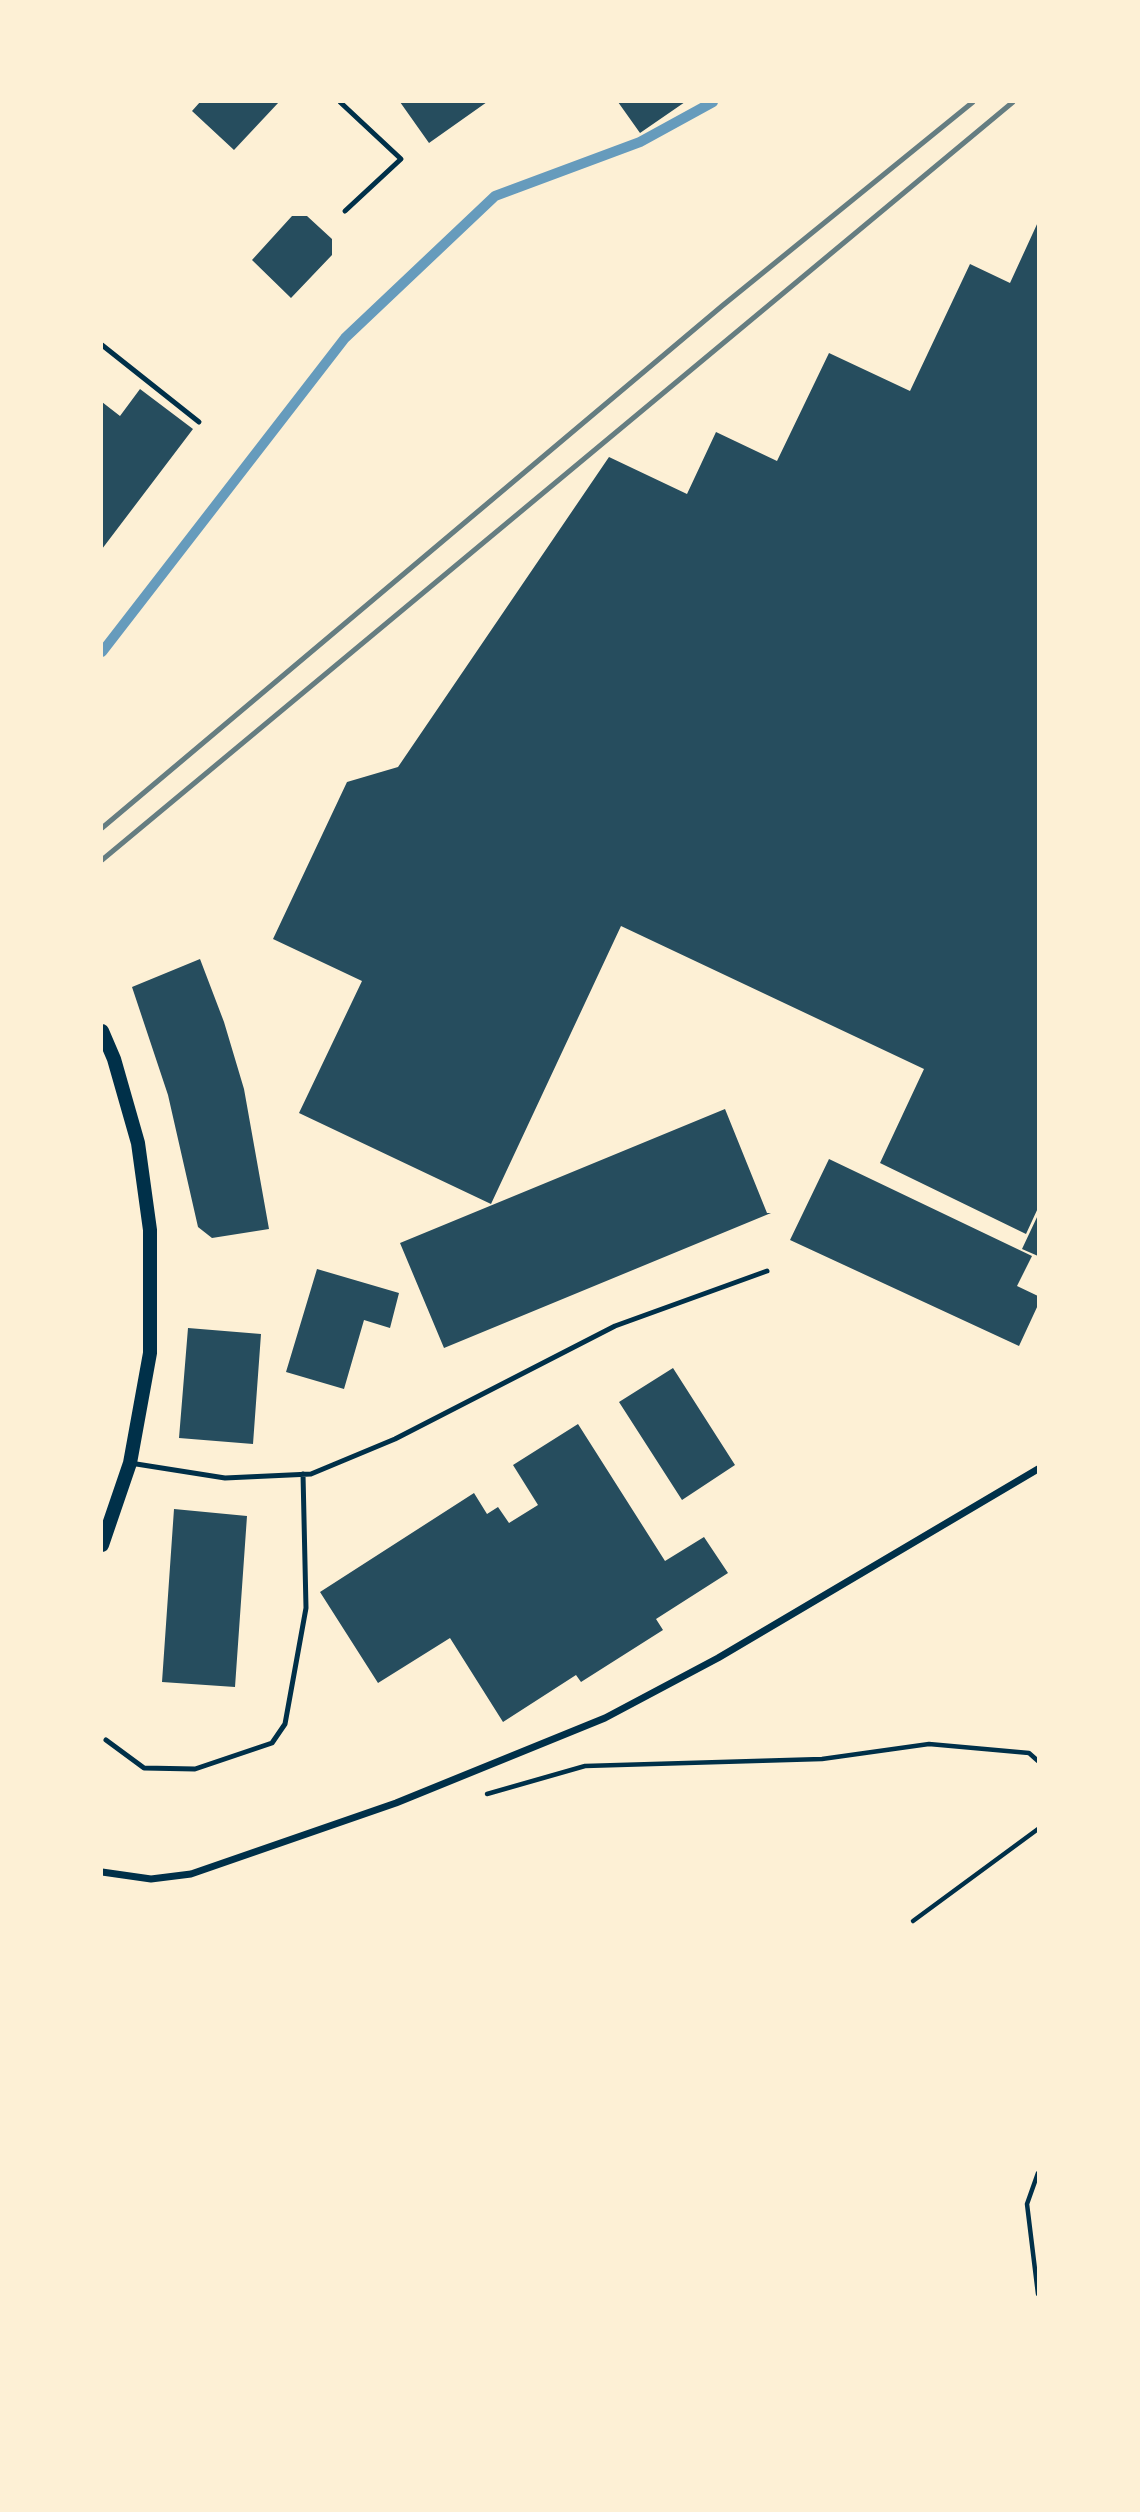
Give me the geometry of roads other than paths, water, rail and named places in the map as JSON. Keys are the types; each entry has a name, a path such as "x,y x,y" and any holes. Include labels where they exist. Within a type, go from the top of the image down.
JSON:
{"main road":[{"path":"102,1031 114,1059 138,1143 150,1230 149,1353 131,1462 102,1545"}],"street":[{"path":"102,1872 151,1879 191,1874 396,1803 605,1718 718,1658 1038,1469"}],"lane":[{"path":"340,102 401,159 345,211"},
{"path":"102,345 199,422"},
{"path":"131,1462 225,1478 303,1474 395,1439 615,1326 767,1271"},
{"path":"106,1740 144,1768 170,1769 195,1769 272,1743 285,1724 306,1608 303,1474"}],"waterway":[{"path":"102,652 345,338 495,196 640,142 713,102"}],"railway":[{"path":"102,828 722,306 973,102"},
{"path":"102,860 1013,102"}]}
